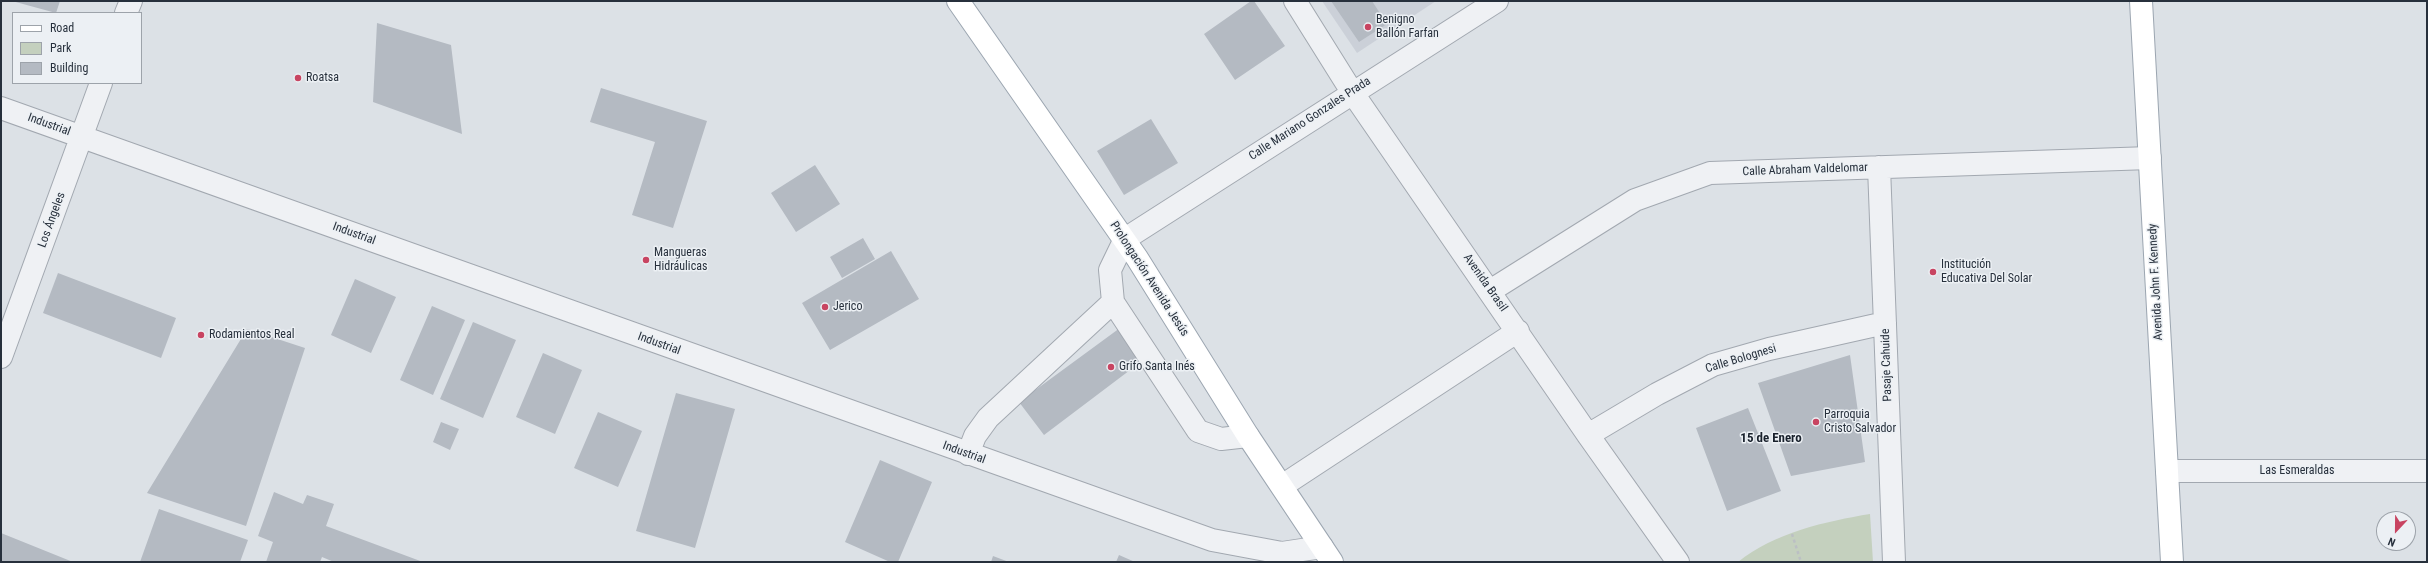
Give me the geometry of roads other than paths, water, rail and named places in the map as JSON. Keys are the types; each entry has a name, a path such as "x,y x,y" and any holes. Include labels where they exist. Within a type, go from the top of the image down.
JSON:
{"main road":[{"name":"Prolongación Avenida Jesús","path":"958,1 1125,239 1248,436 1327,554"},
{"name":"Avenida John F. Kennedy","path":"2141,1 2172,562"}],"street":[{"path":"126,12 131,1"},
{"name":"Avenida Brasil","path":"1295,1 1352,92 1518,331 1588,435 1678,562"},
{"name":"Calle Mariano Gonzales Prada","path":"1125,239 1352,92 1497,1"},
{"name":"Los Ángeles","path":"1,357 101,84"},
{"name":"Industrial","path":"1,108 1212,540 1279,558 1327,554"},
{"name":"Calle Abraham Valdelomar","path":"1490,291 1635,200 1710,173 2150,158"},
{"name":"Pasaje Cahuide","path":"1879,167 1894,562"},
{"path":"1125,239 1110,270 1113,302 1198,431 1221,439 1248,436"},
{"path":"968,454 975,436 988,418 1113,302"},
{"name":"Calle Bolognesi","path":"1588,435 1657,394 1713,365 1768,349 1885,323"},
{"path":"1282,486 1518,331"},
{"name":"Las Esmeraldas","path":"2167,471 2427,471"}],"place":[{"name":"Benigno Ballón Farfan","path":"1368,27"},
{"name":"Roatsa","path":"298,78"},
{"name":"Mangueras Hidráulicas","path":"646,260"},
{"name":"Institución Educativa Del Solar","path":"1933,272"},
{"name":"Jerico","path":"825,307"},
{"name":"Rodamientos Real","path":"201,335"},
{"name":"Grifo Santa Inés","path":"1111,367"},
{"name":"Parroquia Cristo Salvador","path":"1816,422"}],"district":[{"name":"15 de Enero","path":"1771,439"}]}
